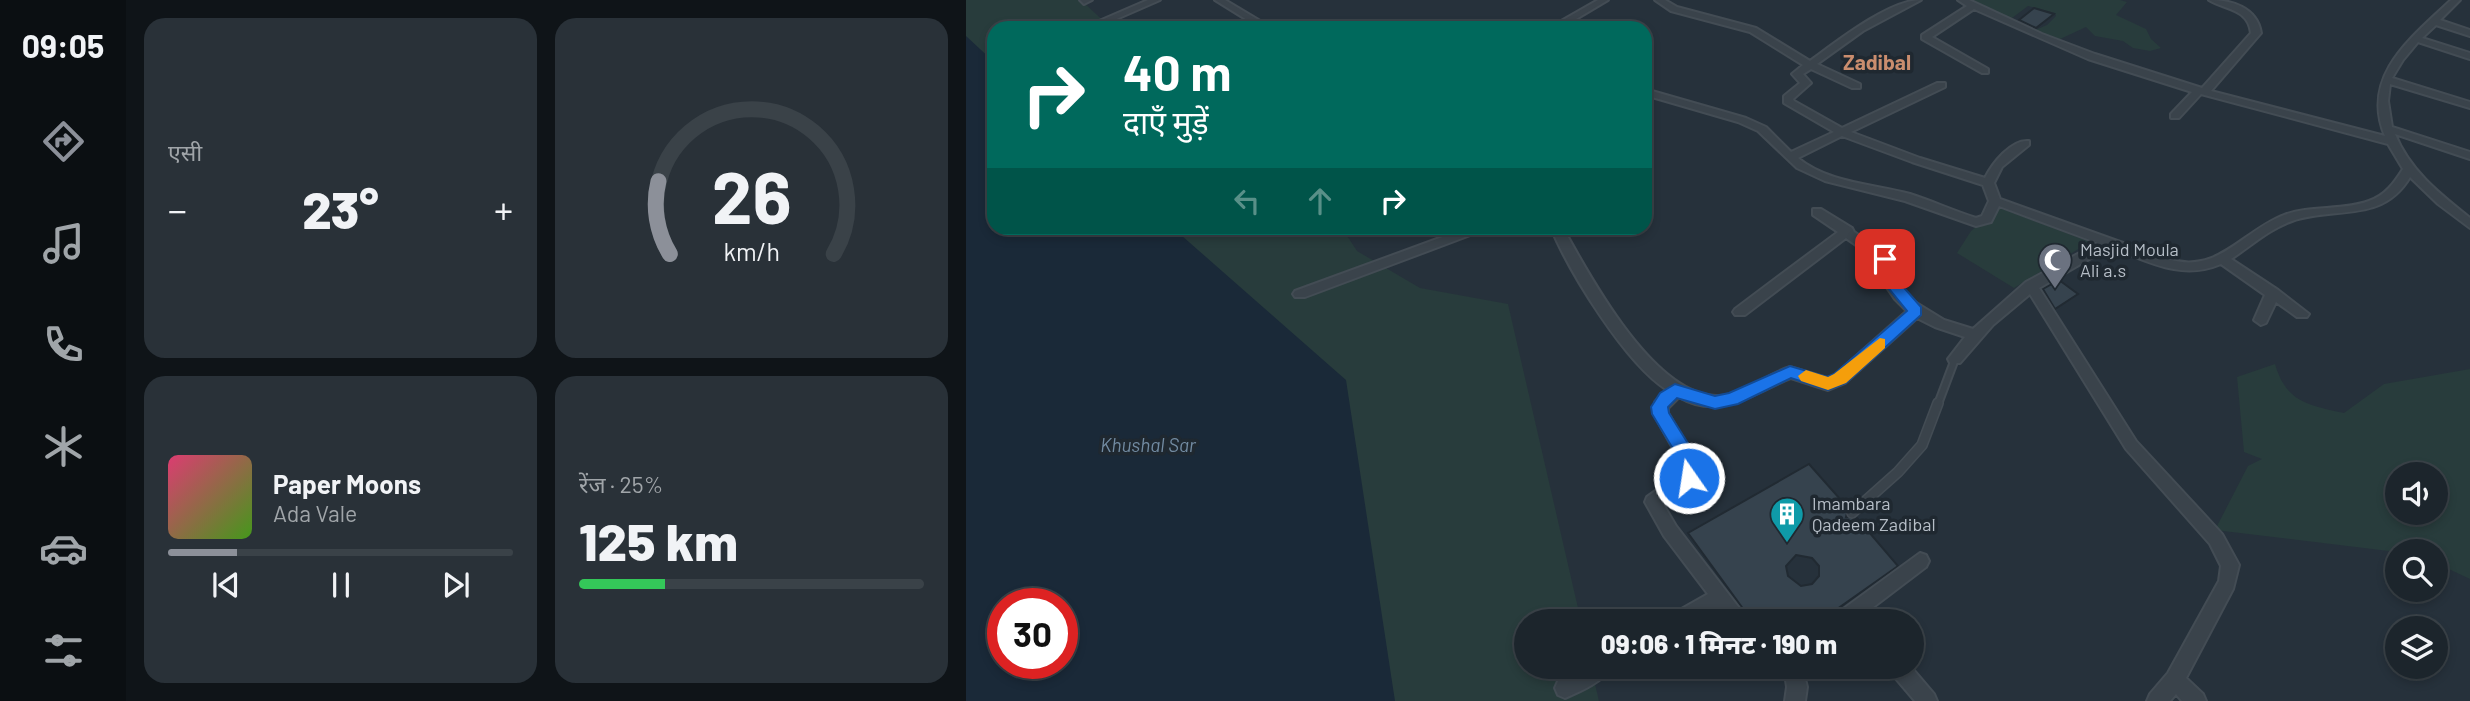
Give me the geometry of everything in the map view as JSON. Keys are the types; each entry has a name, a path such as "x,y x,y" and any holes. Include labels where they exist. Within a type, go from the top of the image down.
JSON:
{"street":[{"path":"1105,21 1156,0"},
{"path":"1219,0 1255,21"},
{"path":"1566,21 1604,0"},
{"path":"1659,0 1674,9 1754,30 1810,65 1856,86"},
{"path":"1917,0 1860,29 1797,74 1805,83 1788,98 1789,103 1842,132 1988,183"},
{"path":"1962,0 2067,46 2202,91 2321,120 2389,141"},
{"path":"2175,116 2256,33 2256,25 2248,14 2213,0"},
{"path":"2456,0 2417,39 2387,80 2382,94 2389,141 2408,170 2470,224"},
{"path":"1973,6 1925,37 1984,71"},
{"path":"2434,21 2470,33"},
{"path":"2417,39 2470,56"},
{"path":"2387,80 2470,105"},
{"path":"1790,157 1941,85"},
{"path":"1652,94 1742,120 1762,129 1798,165 1816,174 1912,198 1976,222 1987,219 1995,201 1988,183 1997,165 2025,144"},
{"path":"2386,128 2470,156"},
{"path":"1995,201 2109,243 2194,269 2221,258 2290,217 2366,207 2398,190 2408,170"},
{"path":"1816,212 1849,231 1885,259 1892,284 1916,311 1957,331 1973,334"},
{"path":"1740,312 1849,231"},
{"path":"1300,294 1459,235"},
{"path":"1561,235 1601,306 1630,344 1675,391 1715,402 1732,399 1790,372 1828,384 1840,379 1916,311"},
{"path":"1955,359 1973,334 1998,309 2031,285 2109,243"},
{"path":"2221,258 2302,314"},
{"path":"2031,285 2131,445 2216,539 2230,565 2227,583 2175,680 2157,701"},
{"path":"2261,320 2273,293"},
{"path":"1675,391 1660,407 1661,414 1694,472 1653,502 1670,531 1730,609"},
{"path":"1869,609 1920,561"},
{"path":"1698,609 1719,597"},
{"path":"1565,688 1580,679"},
{"path":"1795,679 1795,701"},
{"path":"1909,679 1927,701"},
{"path":"2175,680 2196,701"}],"lane":[{"path":"1853,513 1898,472 1922,445 1955,359"}],"green space":[{"name":"Khushal Sar","path":"966,0 1081,0 1104,21 987,21 987,235 1347,235 1357,251 1420,288 1508,304 1578,609 1514,609 1514,679 1594,679 1599,701 966,701"},
{"path":"1966,0 2120,0 2127,2 2116,15 2146,29 2151,39 2161,48 2150,51 2133,48 2123,41 2095,36 2086,27 2058,40 2033,31 2047,25 2056,16 2055,13 2028,6 2008,21"},
{"path":"2000,208 2090,242 2014,288 1957,253 1971,231"},
{"path":"2275,364 2285,387 2300,400 2344,413 2384,384 2470,369 2470,579 2448,569 2448,539 2385,539 2385,551 2215,530 2248,466 2262,459 2244,452 2237,377"}],"water":[{"name":"Khushal Sar","path":"966,36 987,56 987,235 1181,235 1346,380 1395,701 966,701"}],"building":[{"path":"2034,8 2054,14 2036,28 2019,20"},
{"name":"Masjid Moula Ali a.s","path":"2059,280 2078,294 2055,309 2043,289"},
{"name":"Imambara Qadeem Zadibal","path":"1809,464 1848,508 1846,517 1857,518 1898,566 1837,609 1743,609 1688,533","holes":["1796,555 1812,558 1819,566 1819,576 1812,584 1801,586 1788,576 1786,566"]}],"slow traffic":[{"path":"1806,376 1828,384 1840,379 1880,343"}],"place":[{"name":"Masjid Moula Ali a.s","path":"2055,290"},
{"name":"Imambara Qadeem Zadibal","path":"1787,544"}],"district":[{"name":"Zadibal","path":"1877,63"}],"route":[{"path":"1689,478 1694,472 1693,466 1661,414 1660,407 1666,397 1675,391 1715,402 1732,399 1790,372 1828,384 1840,379 1916,311 1892,284 1885,259"}]}
